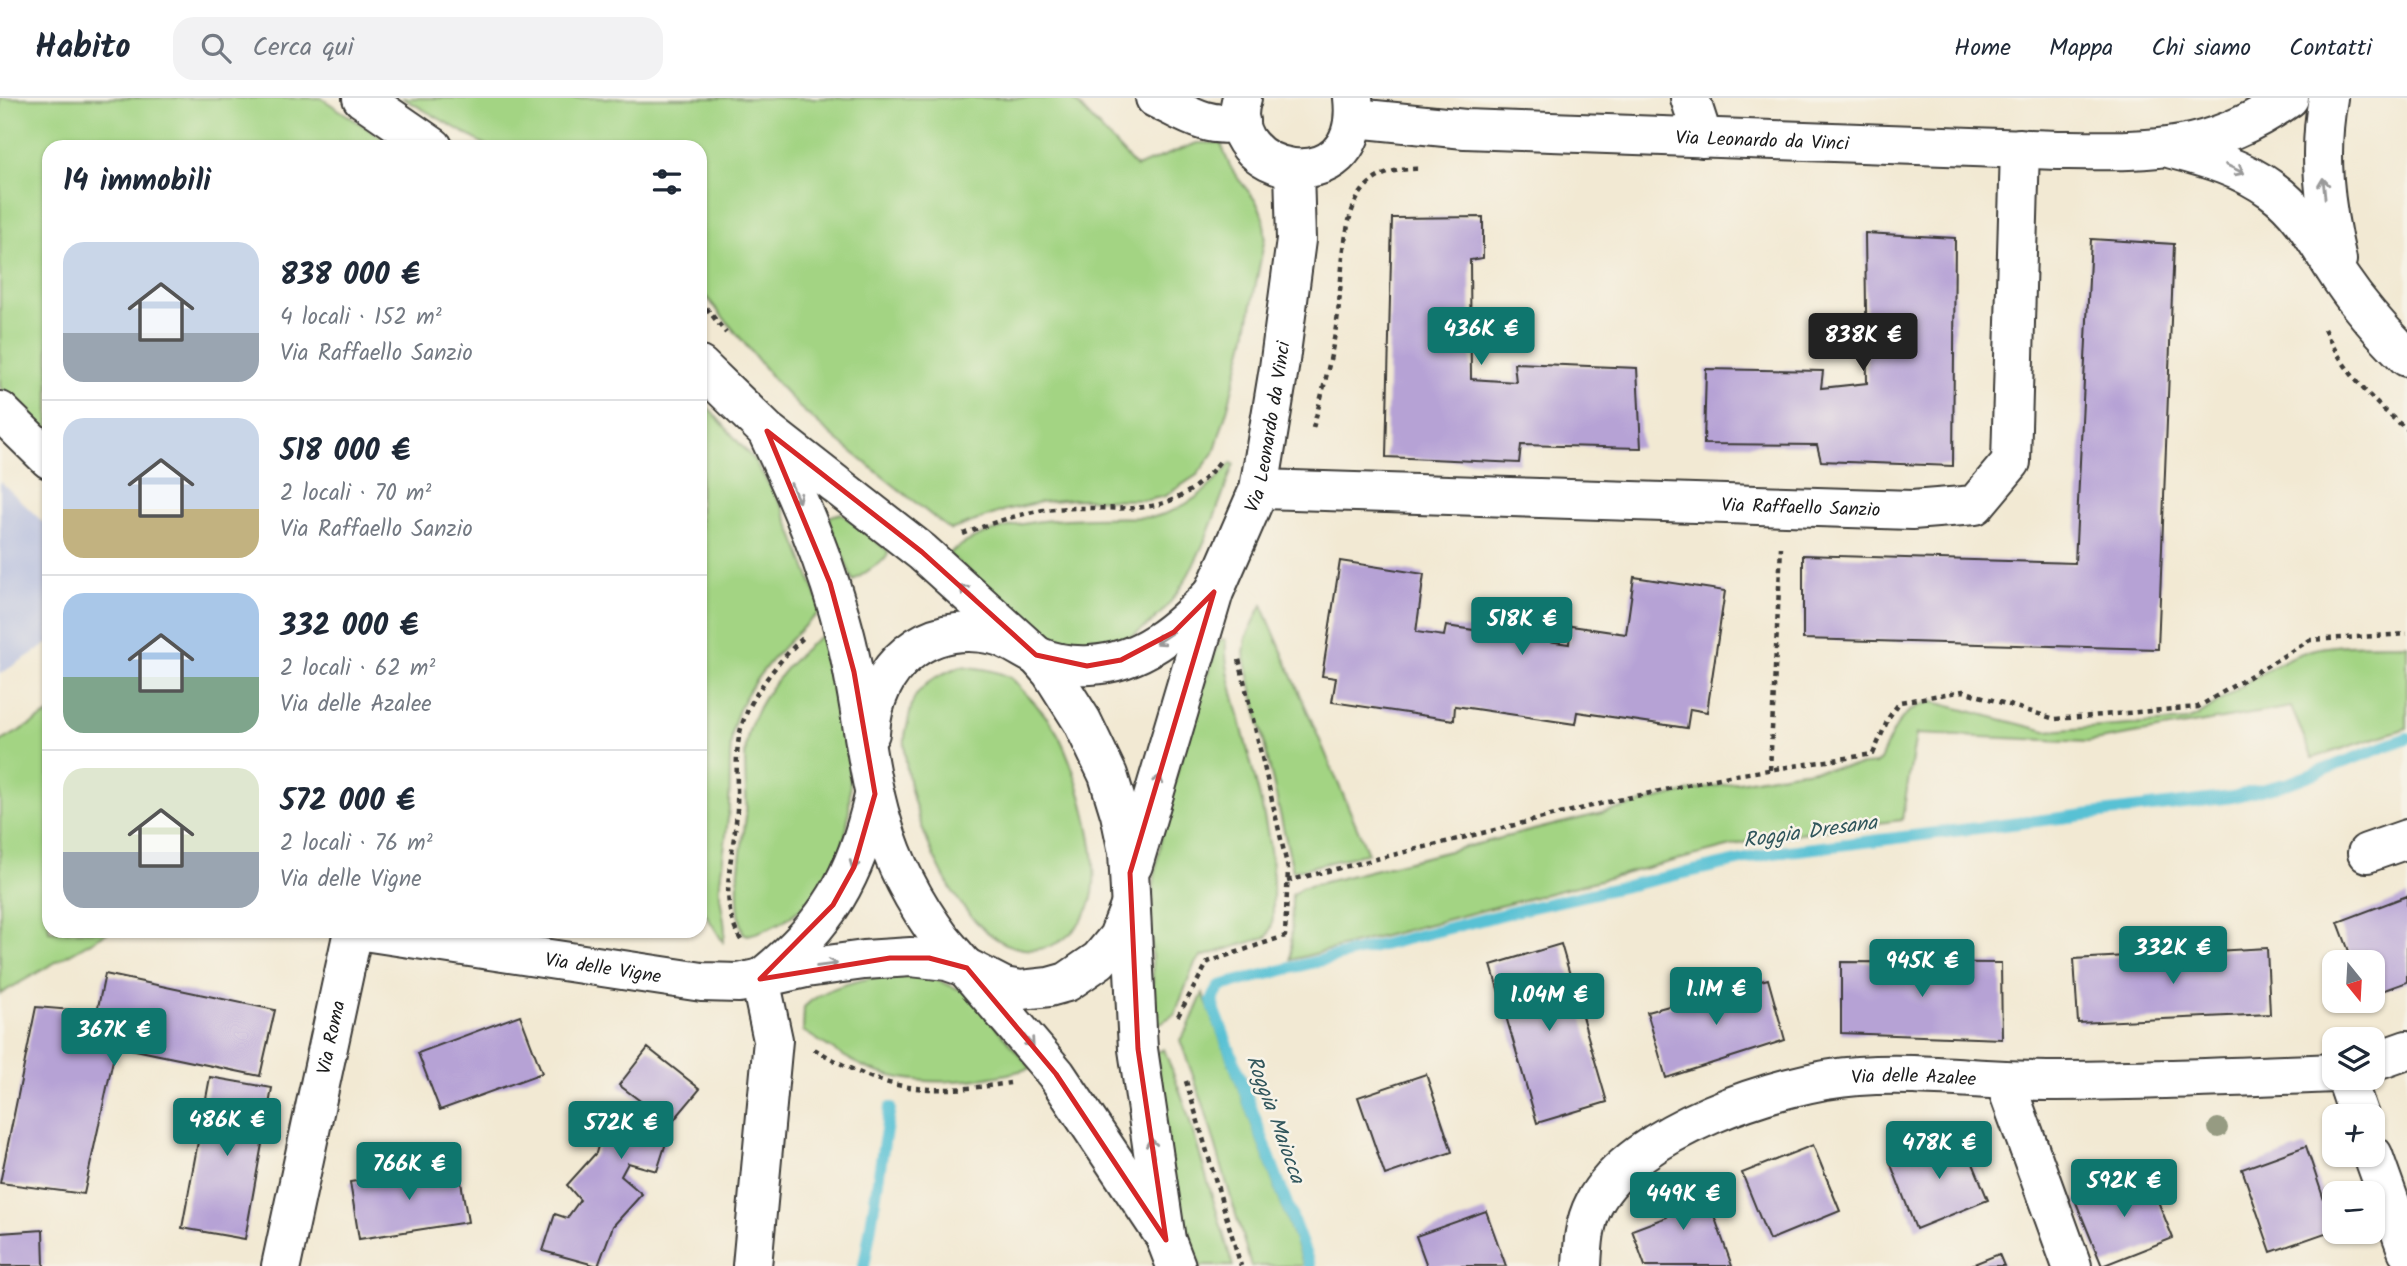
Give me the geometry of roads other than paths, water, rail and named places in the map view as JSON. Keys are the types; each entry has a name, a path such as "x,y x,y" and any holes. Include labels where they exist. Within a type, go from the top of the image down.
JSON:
{"street":[{"path":"362,98 423,140"},
{"path":"1155,98 1207,123 1232,123 1241,109"},
{"path":"1690,98 1703,138"},
{"name":"Via Leonardo da Vinci","path":"873,780 870,721 875,702 897,662 920,644 951,634 982,633 1018,644 1036,655 1069,664 1087,666 1121,660 1142,652 1174,632 1214,592 1276,490 1279,368 1296,240 1294,170 1321,165 1338,154 1349,139 1354,108 1465,128 2097,150 2170,148 2199,142 2243,126 2289,98"},
{"path":"2328,98 2322,138 2323,186 2341,279"},
{"path":"1241,109 1242,130 1254,150 1271,163 1294,170"},
{"name":"Via Raffaello Sanzio","path":"1276,490 1912,510 1975,505 2011,462 2020,148"},
{"name":"Via Leonardo da Vinci","path":"2170,148 2223,164 2273,190 2312,233 2341,279 2407,358"},
{"path":"707,373 767,431 922,552 1036,655 1062,688 1100,757 1120,814 1128,852 1138,1049 1171,1253"},
{"path":"0,411 42,452"},
{"path":"767,431 813,534 838,609 854,672 873,780 892,851 903,877 929,922 1056,1073 1171,1253"},
{"name":"Via Leonardo da Vinci","path":"1130,891 1214,592"},
{"path":"752,1266 773,1040 760,979 796,948 833,905 854,867 868,825 873,780"},
{"path":"2367,853 2407,839"},
{"path":"967,968 1004,987 1021,990 1067,982 1092,967 1113,944 1123,929 1130,891"},
{"name":"Via Roma","path":"281,1266 351,938"},
{"name":"Via delle Vigne","path":"410,938 702,982 740,983 806,968 890,958 929,958 967,968"},
{"path":"2385,1058 2407,1050"},
{"name":"Via delle Azalee","path":"1582,1266 1583,1240 1594,1204 1608,1184 1640,1155 1678,1131 1722,1109 1811,1081 1889,1074 2006,1082 2162,1080 2322,1073"},
{"path":"2006,1082 2072,1266"},
{"path":"2378,1167 2407,1250"}],"waterway":[{"name":"Roggia Dresana","path":"1310,1266 1214,1008 1212,1000 1220,986 1524,909 1773,853 2232,797 2289,783 2407,738"},
{"name":"Roggia Dresana","path":"864,1266 890,1108"}],"water label":[{"name":"Roggia Maiocca","path":"1276,1119"}]}
